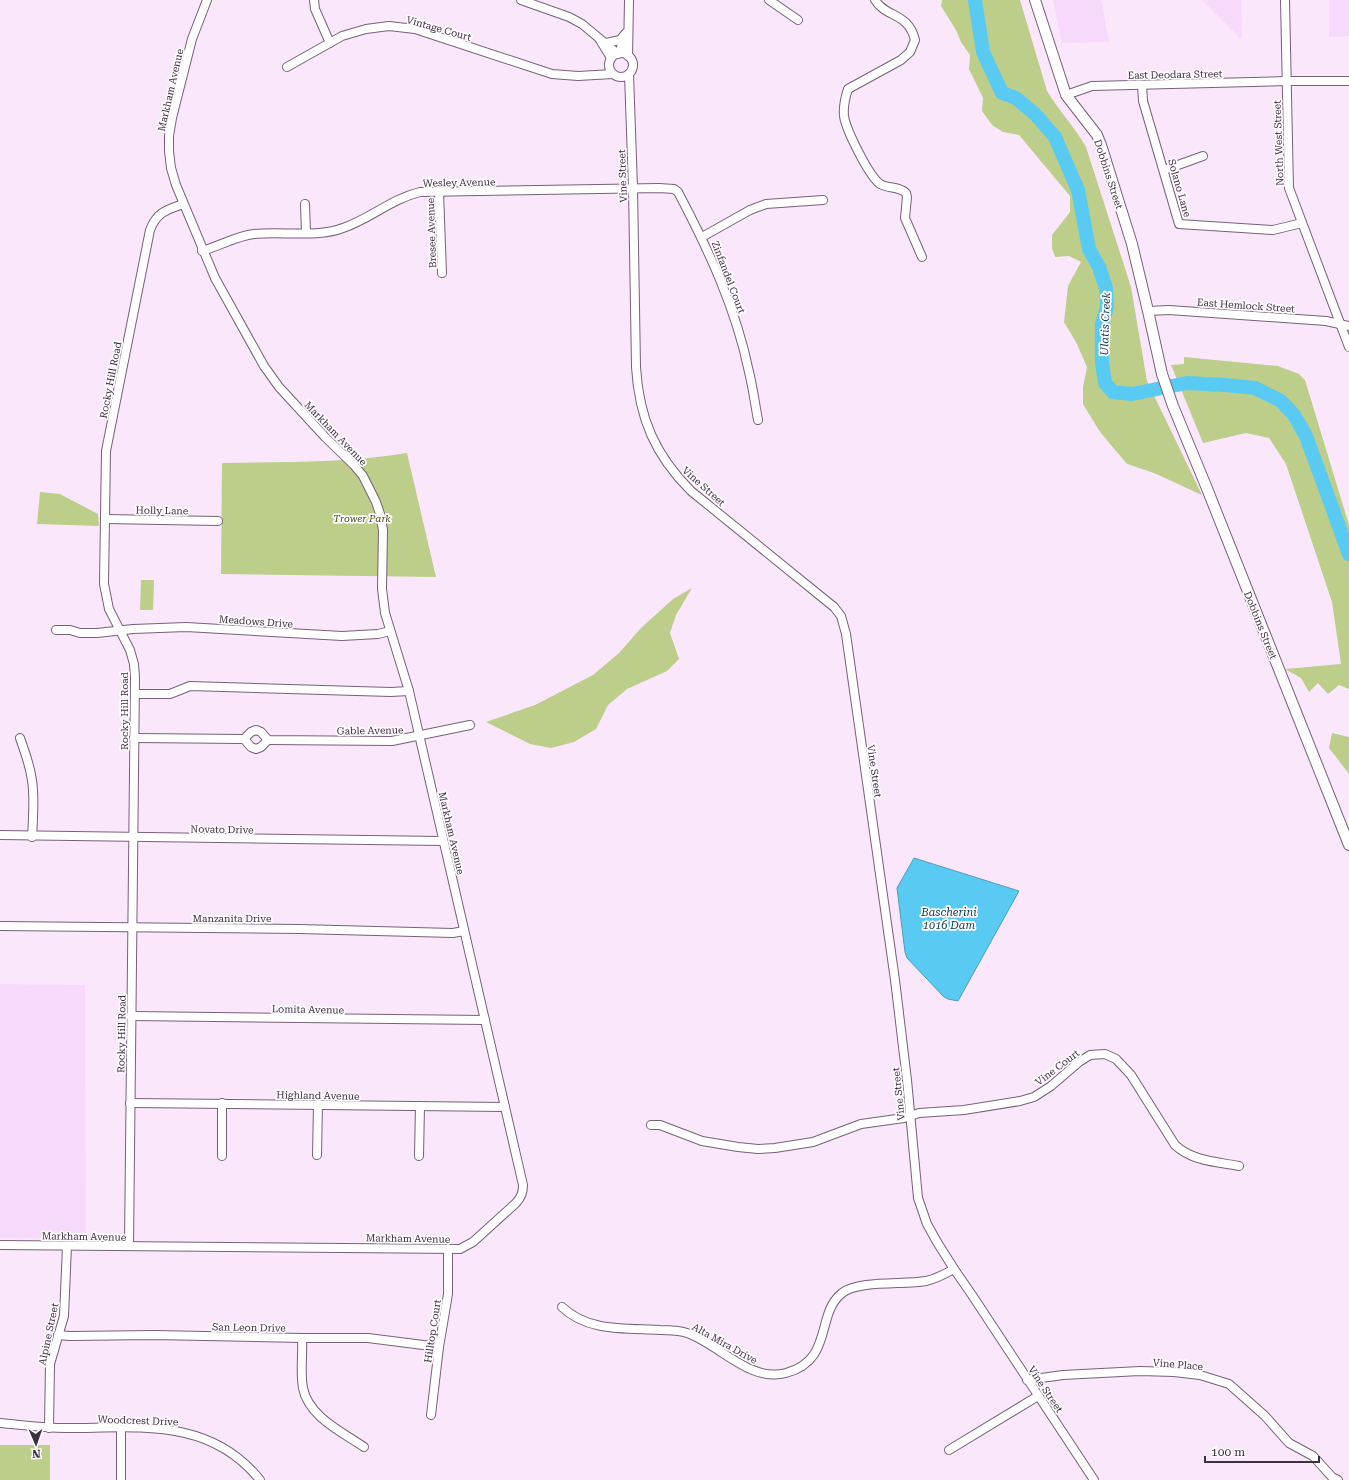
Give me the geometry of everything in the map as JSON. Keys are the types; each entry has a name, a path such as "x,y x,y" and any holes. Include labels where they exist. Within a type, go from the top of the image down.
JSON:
{"main road":[{"name":"Dobbins Street","path":"1035,0 1066,95 1096,135 1101,145 1132,244 1162,374 1173,406 1349,845"}],"street":[{"name":"Markham Avenue","path":"0,1245 460,1249 473,1242 520,1198 523,1191 523,1185 420,736 409,691 385,613 382,589 383,530 380,514 370,488 363,476 354,465 327,440 283,392 264,366 233,313 202,251 176,186 171,168 169,136 192,38 207,0"},
{"path":"314,0 315,9 330,43"},
{"path":"521,0 569,16 595,33 606,43 614,58"},
{"path":"590,75 614,58 628,56 629,0"},
{"path":"769,0 798,20"},
{"path":"875,0 883,8 907,23 914,35 915,40 910,52 900,60 848,89 844,105 845,124 858,152 880,184 898,188 906,193 905,218 922,257"},
{"name":"North West Street","path":"1285,0 1289,188 1302,223 1345,325 1349,347"},
{"path":"625,75 613,74 614,58 629,25"},
{"name":"Vintage Court","path":"287,67 342,36 366,28 389,26 402,27 428,33 552,74 578,76 613,74"},
{"path":"595,33 614,58"},
{"path":"606,43 620,40 625,34"},
{"name":"Vine Street","path":"628,56 633,64 625,75 629,98 637,383 641,405 653,439 661,454 674,472 691,491 834,607 841,616 846,634 895,980 911,1115 918,1198 928,1224 954,1269 1094,1480"},
{"name":"East Deodara Street","path":"1066,95 1092,86 1287,81 1349,81"},
{"name":"Solano Lane","path":"1142,85 1143,101 1179,224 1273,230 1302,223"},
{"path":"1164,170 1203,156"},
{"name":"Wesley Avenue","path":"202,251 243,236 255,234 328,232 342,229 408,195 420,192 632,188"},
{"name":"Zinfandel Court","path":"632,188 674,189 678,192 702,237 720,278 737,327 749,371 758,420"},
{"name":"Bresee Avenue","path":"439,192 442,273"},
{"path":"702,237 750,210 766,204 823,200"},
{"name":"Rocky Hill Road","path":"129,1246 135,678 132,657 109,609 104,584 106,451 150,230 153,221 160,214 183,204"},
{"path":"305,204 306,233"},
{"name":"East Hemlock Street","path":"1148,311 1169,310 1326,321 1345,325"},
{"name":"Holly Lane","path":"105,520 218,521"},
{"name":"Meadows Drive","path":"56,630 70,630 80,633 97,634 133,628 186,627 342,636 378,634 390,631"},
{"path":"135,694 170,694 190,686 391,692 409,691"},
{"name":"Gable Avenue","path":"244,739 251,747 256,748 261,747 268,740 392,742 470,725"},
{"name":"Gable Avenue","path":"134,738 244,739 251,732 256,730 261,732 268,740"},
{"path":"20,738 26,754 33,784 32,837"},
{"name":"Novato Drive","path":"0,835 32,837 443,841"},
{"name":"Manzanita Drive","path":"0,926 464,931"},
{"name":"Lomita Avenue","path":"131,1016 485,1020"},
{"name":"Vine Court","path":"651,1125 660,1125 702,1141 758,1149 775,1148 813,1142 857,1125 904,1118 919,1113 964,1110 1020,1101 1034,1097 1051,1086 1079,1062 1090,1055 1105,1054 1116,1059 1131,1075 1175,1145 1181,1151 1194,1157 1239,1166"},
{"name":"Highland Avenue","path":"130,1103 505,1107"},
{"path":"222,1103 222,1156"},
{"path":"317,1155 318,1104"},
{"path":"419,1156 420,1106"},
{"name":"Alpine Street","path":"49,1428 50,1364 64,1316 67,1246"},
{"name":"Hilltop Court","path":"431,1415 439,1347 448,1294 448,1249"},
{"name":"Alta Mira Drive","path":"562,1307 573,1316 588,1323 614,1327 686,1333 696,1337 746,1367 758,1372 774,1375 794,1370 802,1366 812,1357 821,1343 831,1307 836,1299 844,1292 860,1286 926,1281 954,1269"},
{"name":"San Leon Drive","path":"58,1334 70,1336 368,1338 439,1347"},
{"path":"302,1338 302,1377 306,1399 318,1415 364,1447"},
{"name":"Vine Place","path":"1027,1380 1063,1375 1140,1371 1174,1372 1200,1375 1229,1384 1265,1416 1289,1443 1313,1456 1332,1477 1338,1480"},
{"path":"949,1450 1038,1396"},
{"name":"Woodcrest Drive","path":"0,1423 49,1428 171,1429 203,1438 229,1451 260,1480"},
{"path":"121,1428 121,1480"}],"shaded area":[{"path":"1053,0 1101,0 1109,42 1062,43"},
{"path":"1202,0 1241,0 1242,40"},
{"path":"1329,0 1349,0 1349,36 1329,37"},
{"path":"0,984 85,985 86,1239 0,1238"}],"green space":[{"path":"942,0 1020,0 1047,91 1086,147 1131,287 1147,381 1202,495 1154,473 1127,464 1100,432 1083,404 1083,387 1087,367 1076,342 1064,322 1068,286 1081,262 1069,256 1055,257 1052,248 1052,235 1070,212 1070,196 1019,135 1003,132 992,125 982,111 983,98 969,69 970,55 941,6"},
{"path":"1184,357 1278,366 1299,374 1305,380 1349,525 1349,689 1339,685 1328,694 1318,683 1309,692 1301,678 1285,669 1341,664 1332,602 1286,464 1269,438 1246,433 1203,443 1171,365 1184,364"},
{"name":"Trower Park","path":"407,453 436,577 221,574 222,463 361,459"},
{"path":"40,492 60,494 98,514 99,526 37,524"},
{"path":"141,580 154,580 153,610 140,610"},
{"path":"692,588 676,615 670,633 679,659 667,671 627,689 608,705 596,729 574,742 551,748 530,744 486,722 535,705 593,675 619,653 641,628 673,599"},
{"path":"1332,733 1349,737 1349,774 1329,748"},
{"path":"0,1445 50,1445 50,1480 0,1480"}],"water":[{"name":"Bascherini 1016 Dam","path":"914,858 1019,891 958,1001 944,997 907,958 905,952 897,888"}],"waterway":[{"name":"Ulatis Creek","path":"975,0 983,52 1002,93 1016,98 1036,115 1055,137 1078,190 1089,249 1099,267 1106,288 1107,307 1102,324 1102,362 1105,383 1113,392 1132,394 1187,383 1255,388 1281,401 1294,415 1306,436 1349,554"}]}
